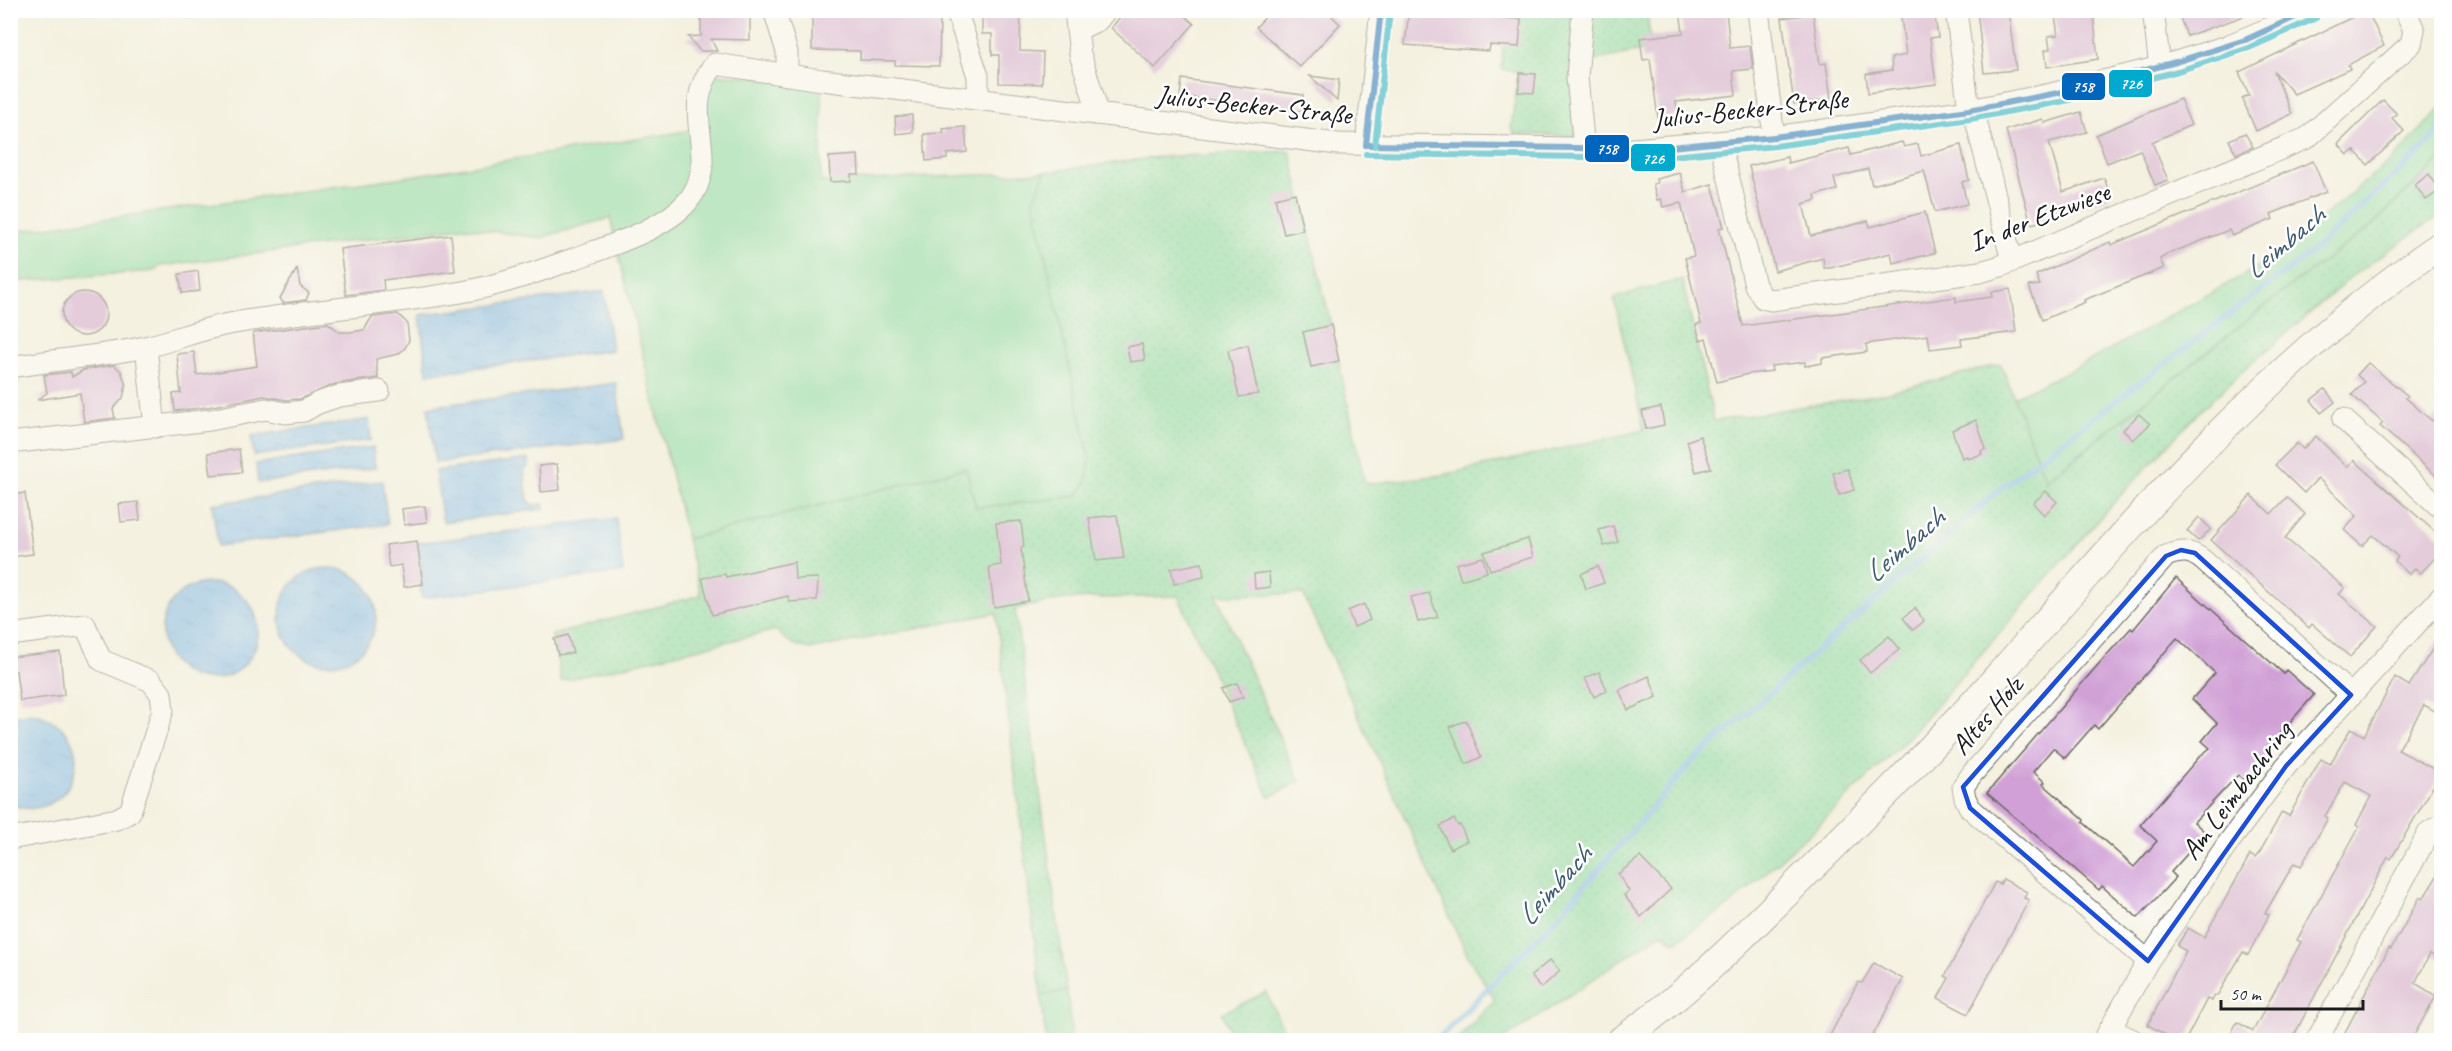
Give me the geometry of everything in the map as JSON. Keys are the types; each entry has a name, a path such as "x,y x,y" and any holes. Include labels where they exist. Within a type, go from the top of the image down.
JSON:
{"main road":[{"path":"1621,1041 1657,1014 1727,952 1858,823 1995,679 2174,478 2268,383 2336,324 2405,269 2442,244"},
{"path":"1652,1041 1657,1014"}],"street":[{"path":"774,10 787,52 787,75"},
{"path":"956,10 978,76 978,98"},
{"path":"1095,114 1095,102 1080,54 1076,20 1098,20 1107,10"},
{"path":"1366,145 1381,10"},
{"path":"1583,10 1577,77 1583,141"},
{"path":"1758,10 1774,137"},
{"path":"1956,10 1971,109 2012,261"},
{"path":"2153,10 2160,67"},
{"name":"Julius-Becker-Straße","path":"146,347 227,324 464,291 510,280 616,244 678,211 689,200 699,181 703,162 697,110 698,96 707,74 715,64 1338,144 1583,141 1642,149 1774,137 1971,109 2063,92 2160,67 2245,40 2312,10"},
{"name":"In der Etzwiese","path":"1720,143 1755,285 1759,294 1766,299 1980,272 2012,261 2307,138 2411,44 2414,30 2405,10"},
{"path":"10,367 146,347 155,427"},
{"path":"10,443 210,420 266,409 285,413 304,411 318,403 339,396 379,391"},
{"path":"2343,419 2442,509"},
{"name":"Altes Holz","path":"2148,961 1970,808 1963,787 1972,774 2166,556 2181,550 2195,554 2204,561 2351,695"},
{"name":"Am Leimbachring","path":"2107,1035 2148,961 2229,842 2286,766 2442,596"},
{"path":"10,635 85,625 101,660 151,681 161,694 163,710 130,812 117,819 10,839"},
{"path":"2317,1041 2429,832 2442,824"},
{"path":"2107,1035 2133,1041"}],"highlighted area":[{"path":"2181,550 2195,553 2351,695 2286,766 2148,961 1970,808 1963,787 2166,556"}],"green space":[{"path":"1506,11 1647,11 1651,49 1582,63 1575,136 1515,134 1511,128 1519,72 1501,69"},
{"path":"707,74 822,80 821,182 1045,172 1034,200 1090,460 1086,483 1077,496 976,508 966,468 687,539 610,218 540,238 464,227 160,266 154,271 11,282 10,232 404,177 698,129"},
{"path":"2441,108 2441,159 2370,227 2285,290 2045,481 2014,397 2085,363 2267,262 2392,160"},
{"path":"1290,151 1365,484 1443,475 1644,430 1614,298 1682,279 1714,421 1880,394 2001,364 2046,481 2285,290 2370,227 2441,159 2441,214 2355,274 2199,412 2107,510 1906,740 1817,827 1730,905 1675,942 1662,933 1503,1040 1457,1040 1495,1000 1468,957 1303,594 1216,595 1300,782 1269,797 1178,596 1065,599 1015,609 1067,991 1041,995 996,613 813,649 793,644 776,630 561,681 552,635 701,595 687,539 966,468 976,508 1077,496 1086,483 1090,460 1035,209 1034,200 1045,172 1159,157"},
{"path":"1067,991 1072,1040 1046,1040 1041,995"},
{"path":"1266,992 1288,1040 1233,1040 1222,1013"}],"water":[{"path":"604,291 612,350 427,374 420,315"},
{"path":"616,383 624,439 435,463 428,407"},
{"path":"369,419 371,440 254,456 251,436"},
{"path":"373,447 375,468 258,483 256,464"},
{"path":"529,459 529,465 524,471 528,500 534,505 543,504 544,509 443,522 435,471"},
{"path":"382,481 388,524 218,546 212,504"},
{"path":"616,518 623,572 422,598 420,585 423,584 417,543"},
{"path":"328,568 346,571 362,582 373,598 376,616 373,634 362,650 346,661 328,664 310,661 294,650 283,634 280,616 283,598 294,582 310,571"},
{"path":"201,583 219,583 237,591 250,604 258,622 255,650 237,671 219,679 201,679 183,671 170,658 162,640 162,622 170,604 183,591"},
{"path":"32,713 56,723 70,739 76,757 73,775 64,792 50,803 32,808 11,804 11,717"}],"building":[{"path":"701,10 750,10 750,40 711,39 717,51 700,51 688,37 701,36"},
{"path":"890,10 921,10 920,19 940,19 939,66 895,65 895,61 860,60 860,51 812,50 812,14 857,15 857,13 890,13"},
{"path":"982,10 1021,10 1020,51 1043,52 1042,84 999,83 999,55 992,55 992,34 982,34"},
{"path":"1126,10 1179,10 1194,24 1155,68 1111,28"},
{"path":"1272,10 1326,10 1340,24 1300,67 1256,27"},
{"path":"1409,10 1506,10 1505,18 1521,19 1519,47 1490,45 1489,51 1405,45"},
{"path":"1680,10 1726,10 1730,48 1750,46 1753,69 1733,71 1736,95 1676,102 1678,116 1658,118 1650,59 1643,60 1640,38 1683,33"},
{"path":"1900,10 1934,10 1938,37 1930,38 1936,84 1868,93 1866,74 1892,70 1891,58 1906,55"},
{"path":"1977,10 2008,10 2016,70 1984,73"},
{"path":"2054,10 2093,10 2098,59 2047,67 2045,50 2050,49 2048,36 2058,35"},
{"path":"2177,10 2253,10 2253,13 2187,36"},
{"path":"2367,10 2384,46 2348,65 2350,69 2294,94 2274,71 2292,114 2256,131 2242,98 2249,95 2239,72"},
{"path":"1813,14 1820,64 1826,63 1831,99 1794,104 1782,18"},
{"path":"1520,73 1536,74 1534,93 1518,92"},
{"path":"1310,76 1339,80 1337,101"},
{"path":"1182,79 1303,95 1302,111 1180,96"},
{"path":"2180,99 2191,125 2152,142 2168,180 2155,185 2140,150 2107,163 2096,135"},
{"path":"2383,100 2397,114 2392,118 2404,131 2368,165 2354,150 2348,155 2338,144"},
{"path":"2081,112 2087,132 2049,142 2063,192 2104,178 2111,197 2068,211 2069,214 2031,224 2006,130 2043,119 2044,123"},
{"path":"912,115 913,132 896,134 895,117"},
{"path":"965,127 967,152 947,154 947,159 926,161 924,134 944,133 943,129"},
{"path":"2245,133 2253,147 2236,154 2229,140"},
{"path":"1902,142 1904,147 1918,144 1921,156 1961,145 1969,180 1962,182 1967,204 1935,212 1924,171 1872,185 1868,169 1834,178 1837,190 1815,195 1816,200 1803,204 1811,236 1868,221 1870,227 1925,212 1935,253 1893,263 1891,253 1830,268 1824,268 1823,258 1775,271 1749,166 1787,157 1788,163 1849,148 1851,155"},
{"path":"858,155 859,174 851,174 851,181 830,182 829,157"},
{"path":"2313,161 2326,192 2271,214 2273,219 2232,236 2229,230 2168,254 2160,259 2164,268 2084,300 2085,302 2042,320 2029,286 2040,285 2036,275 2110,242 2111,245"},
{"path":"1680,173 1685,192 1712,184 1724,227 1719,228 1743,326 1956,297 1956,302 1992,297 1992,292 2010,289 2016,332 1961,339 1962,345 1930,349 1928,335 1866,344 1867,352 1822,358 1822,363 1805,366 1805,362 1771,366 1772,371 1717,382 1706,338 1700,340 1696,325 1701,323 1685,258 1694,256 1681,203 1663,207 1661,199 1657,200 1653,184 1657,183 1656,179"},
{"path":"2429,174 2440,190 2426,200 2415,185"},
{"path":"1295,193 1303,230 1284,234 1275,198"},
{"path":"451,235 455,271 383,280 384,290 346,295 340,249"},
{"path":"297,269 300,286 309,293 306,300 283,303 280,298"},
{"path":"198,271 200,291 182,293 179,274"},
{"path":"84,292 93,293 100,298 105,305 105,323 100,330 93,335 84,336 75,335 68,330 63,323 62,314 63,305 68,298 75,293"},
{"path":"398,314 407,323 409,340 398,354 376,359 378,378 335,384 300,399 286,400 264,396 175,411 173,394 181,393 177,354 194,352 197,375 257,366 253,333 328,323 340,332 350,332 364,330 372,317"},
{"path":"1331,325 1339,361 1311,367 1303,332"},
{"path":"1142,344 1145,360 1130,362 1127,347"},
{"path":"1248,345 1258,394 1239,397 1228,350"},
{"path":"2368,363 2408,396 2406,398 2432,421 2442,410 2442,481 2380,426 2383,423 2352,395 2364,382 2357,375"},
{"path":"114,365 121,371 126,385 123,398 113,409 115,418 84,422 80,393 37,400 47,393 44,375 71,372 72,377 83,370"},
{"path":"2325,389 2335,402 2321,413 2311,400"},
{"path":"1661,407 1664,425 1646,429 1642,411"},
{"path":"2139,414 2150,424 2133,440 2123,430"},
{"path":"1976,420 1986,449 1981,451 1982,454 1968,459 1967,456 1962,458 1952,430"},
{"path":"1700,436 1711,468 1696,472 1687,441"},
{"path":"2316,436 2347,467 2354,460 2442,538 2442,550 2421,573 2415,568 2409,574 2395,561 2398,557 2373,535 2362,546 2344,530 2357,516 2318,478 2304,493 2275,465 2297,443 2303,449"},
{"path":"239,449 242,472 211,475 208,453"},
{"path":"557,464 560,490 541,492 539,466"},
{"path":"1848,469 1854,490 1839,495 1833,473"},
{"path":"2046,491 2057,502 2044,515 2033,503"},
{"path":"25,493 33,554 10,557 10,495"},
{"path":"2251,495 2271,514 2287,497 2305,514 2285,538 2345,588 2339,594 2377,626 2350,657 2312,624 2309,628 2211,540"},
{"path":"138,502 140,520 121,522 119,504"},
{"path":"425,506 427,522 404,525 402,509"},
{"path":"1117,515 1124,558 1096,561 1089,518"},
{"path":"2199,517 2211,529 2198,541 2187,531"},
{"path":"1021,521 1024,547 1021,548 1028,601 994,607 989,567 1001,565 996,523"},
{"path":"1613,526 1618,542 1604,546 1599,530"},
{"path":"1528,539 1533,557 1490,570 1484,552"},
{"path":"417,541 423,584 404,587 401,565 389,567 386,545"},
{"path":"1483,557 1487,572 1461,580 1456,564"},
{"path":"794,562 795,579 818,578 817,600 789,602 788,596 712,615 702,578 725,574 726,577"},
{"path":"1202,563 1204,577 1174,584 1171,569"},
{"path":"1598,566 1604,583 1586,589 1581,574"},
{"path":"1269,572 1270,587 1255,589 1254,574"},
{"path":"2176,578 2284,674 2286,670 2314,695 2266,749 2270,753 2245,781 2238,775 2194,822 2206,833 2171,872 2176,877 2138,918 2102,886 2099,890 1987,793 2096,667 2131,628 2133,630","holes":["2177,638 2215,673 2192,699 2217,723 2202,741 2210,748 2200,756 2140,825 2157,841 2134,867 2083,822 2084,820 2043,784 2045,782 2033,772 2053,748 2065,758 2094,725 2098,729"]},
{"path":"1429,593 1438,617 1418,622 1411,597"},
{"path":"1364,604 1370,620 1354,627 1348,611"},
{"path":"1915,608 1924,621 1913,630 1903,618"},
{"path":"2442,634 2442,715 2424,705 2398,750 2441,773 2391,859 2388,857 2291,1041 2227,1041 2237,1022 2253,1031 2301,942 2297,940 2359,827 2356,825 2371,796 2345,782 2325,816 2328,818 2301,866 2294,863 2265,913 2269,915 2248,955 2243,952 2217,996 2215,995 2212,1001 2207,999 2185,1041 2176,1041 2148,1025 2186,951 2177,946 2188,928 2204,937 2250,855 2255,858 2260,852 2282,812 2289,816 2321,759 2330,764 2351,728 2364,736 2395,677 2409,686"},
{"path":"568,635 573,653 558,655 554,639"},
{"path":"1889,636 1900,649 1870,673 1860,660"},
{"path":"60,652 64,695 20,701 16,671 10,672 10,657"},
{"path":"1599,672 1607,690 1594,697 1585,678"},
{"path":"1649,676 1657,697 1628,710 1619,690"},
{"path":"1237,683 1243,697 1229,702 1223,688"},
{"path":"1466,720 1481,757 1466,764 1450,727"},
{"path":"1454,819 1458,826 1460,825 1467,841 1450,849 1440,826"},
{"path":"1640,857 1671,889 1641,917 1624,895 1629,891 1618,874"},
{"path":"2442,868 2442,960 2430,954 2415,983 2436,996 2410,1041 2352,1041 2343,1036 2389,948 2391,949 2420,897 2423,899"},
{"path":"2003,879 2027,892 2024,898 2029,900 1968,1014 1938,998 1949,978 1945,976 1995,882 2000,884"},
{"path":"1550,960 1560,971 1541,988 1531,976"},
{"path":"1874,963 1903,979 1870,1041 1827,1041 1858,982 1862,983"}],"waterway":[{"name":"Leimbach","path":"1437,1040 1554,921 1691,763 2000,489 2313,251 2420,152 2442,128"}],"transit line":[{"name":"758","path":"1366,145 1381,10"},
{"name":"758","path":"1366,145 1650,149 1774,137 1969,110 2063,92 2176,62 2245,40 2311,10"},
{"name":"726","path":"1375,146 1390,11"},
{"name":"726","path":"1366,154 1651,158 1775,146 1970,119 2065,101 2178,71 2249,48 2316,18"}]}
